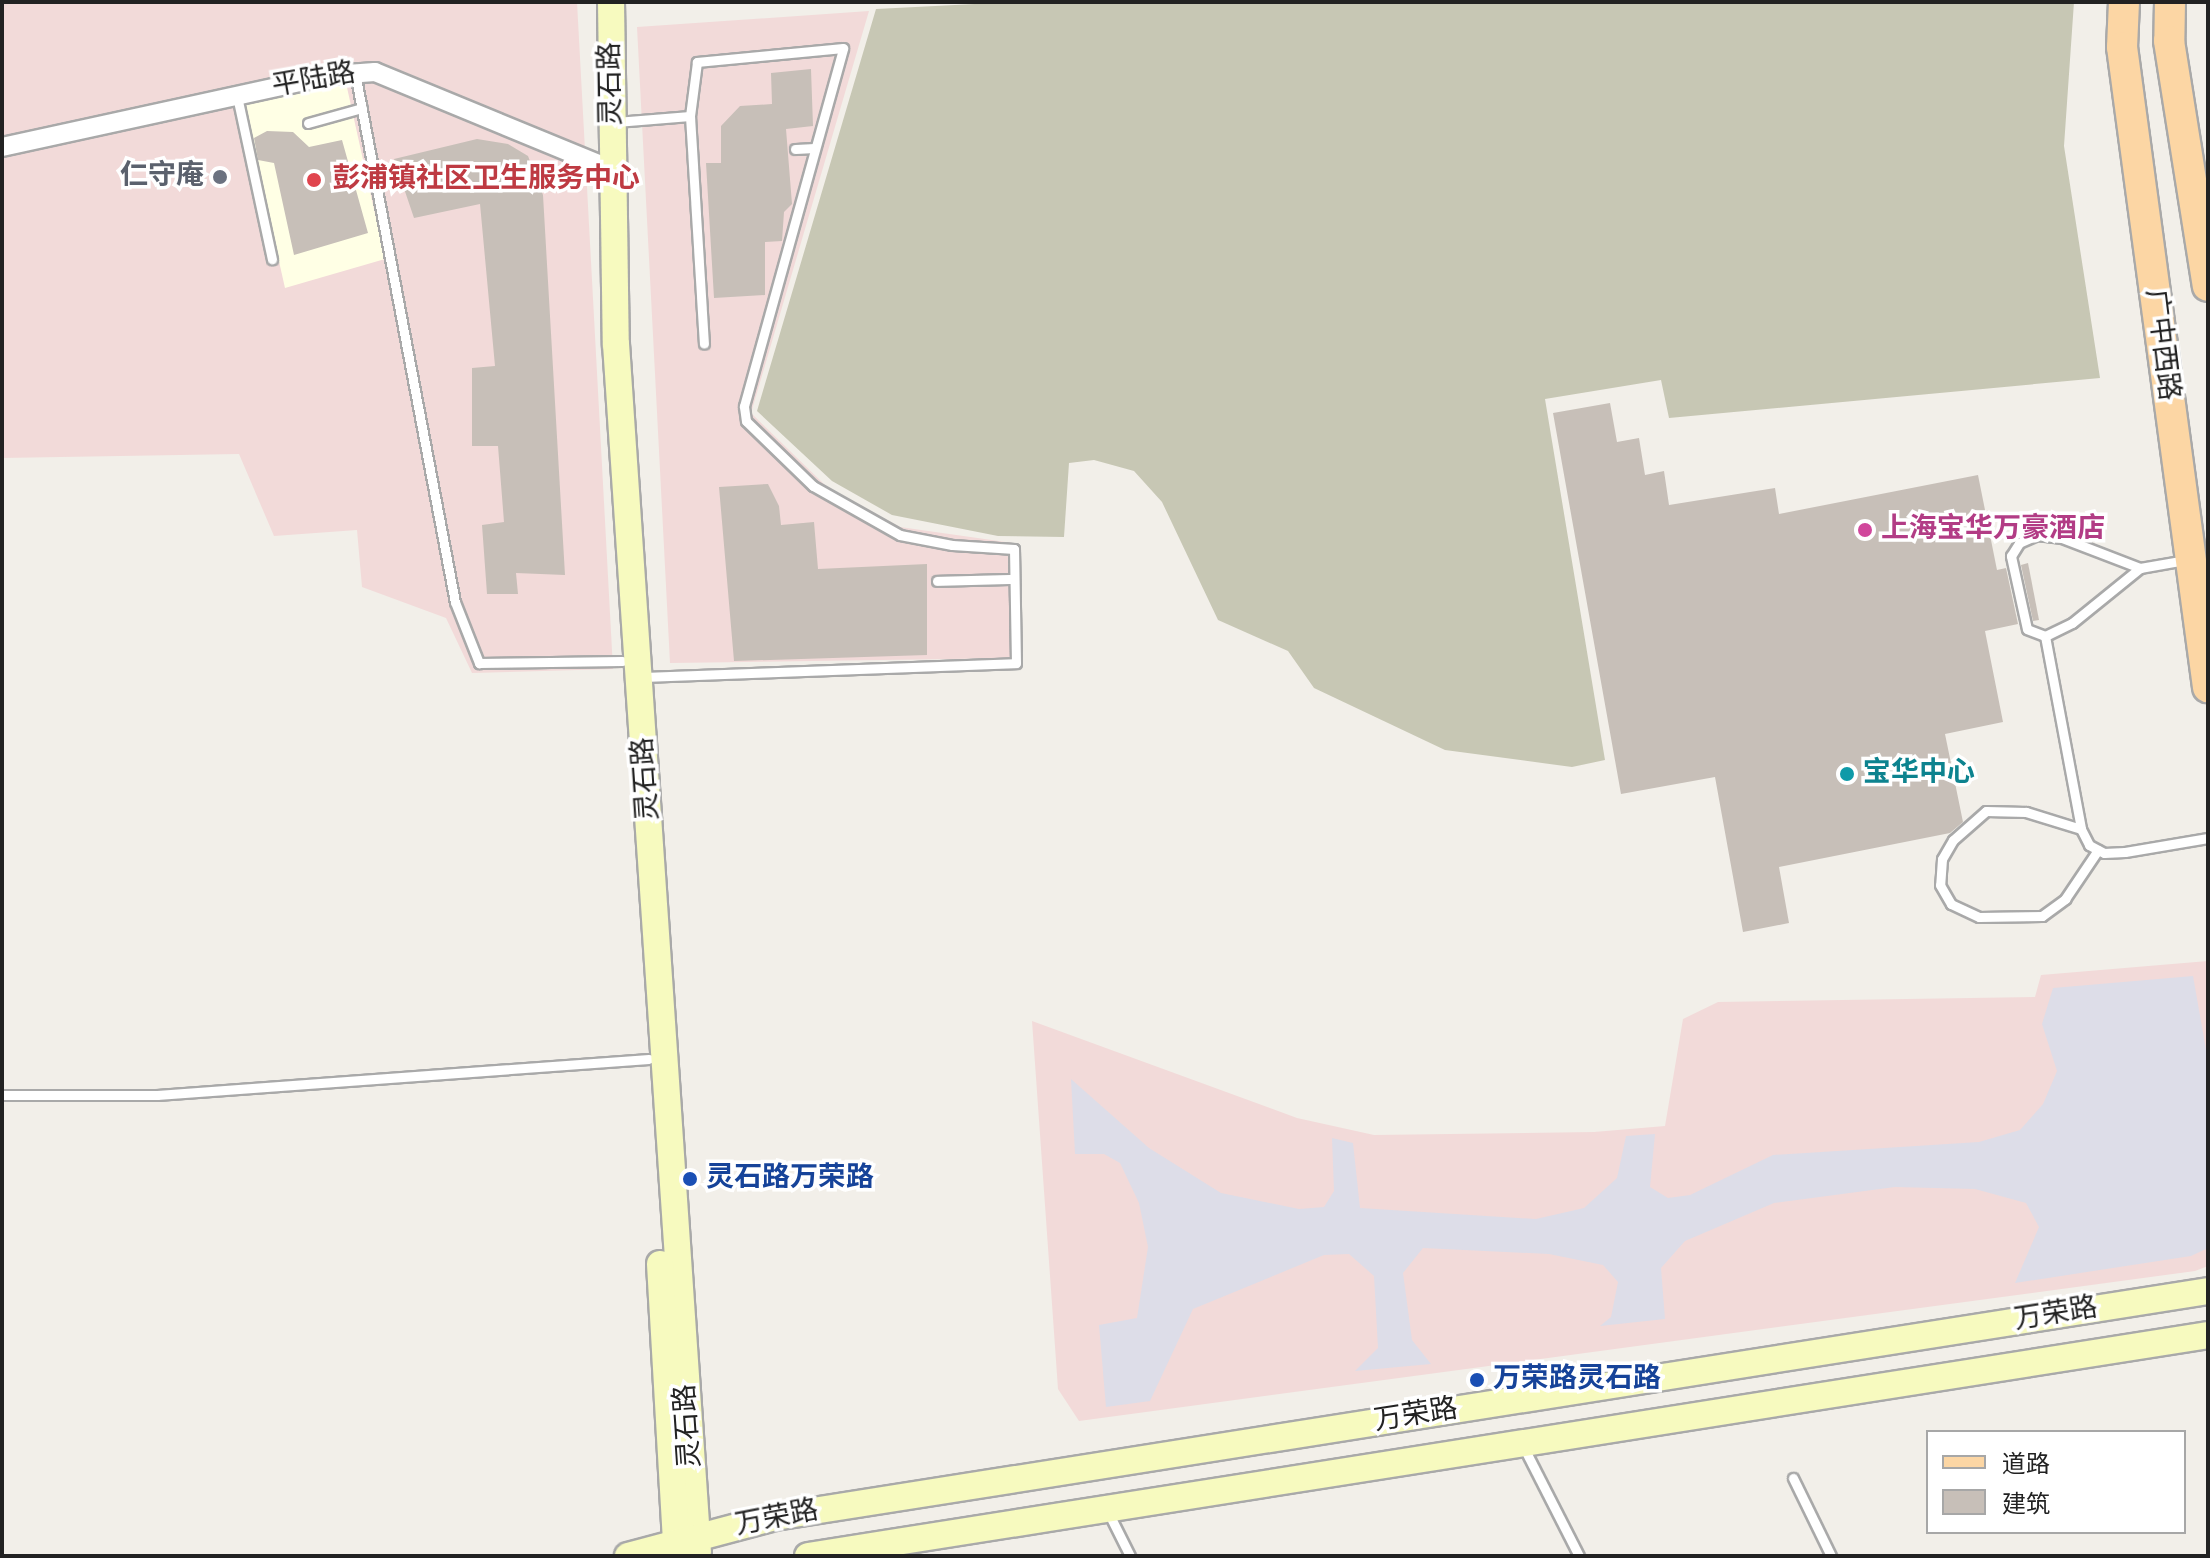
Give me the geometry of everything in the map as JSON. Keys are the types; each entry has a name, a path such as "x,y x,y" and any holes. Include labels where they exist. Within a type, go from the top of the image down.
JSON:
{"main road":[{"name":"灵石路","path":"594,2 616,344 649,1059 688,1548"},
{"name":"灵石路","path":"604,164 612,122 611,2"},
{"name":"广中西路","path":"2124,2 2122,47 2208,687"},
{"name":"广中西路","path":"2170,2 2169,41 2208,286"},
{"name":"灵石路","path":"631,669 688,1548"},
{"name":"万荣路","path":"628,1556 688,1548 775,1517 2208,1291"},
{"name":"万荣路","path":"808,1556 2208,1335"}],"street":[{"name":"平陆路","path":"2,147 237,96 355,73 375,72 604,164"}],"lane":[{"path":"355,73 455,602 479,663 631,669 1016,663 1014,549 952,545 900,535 813,486 746,421 744,406 843,48 697,62 690,116 704,344"},
{"path":"237,96 272,259"},
{"path":"308,123 362,108"},
{"path":"612,122 690,116"},
{"path":"795,149 815,148"},
{"path":"2140,568 2062,538 2037,535 2019,543 2011,556 2027,629 2045,636 2072,623 2140,568 2189,559"},
{"path":"937,581 1014,579"},
{"path":"2045,636 2081,829 2098,850 2125,852 2208,838"},
{"path":"2081,829 2026,812 1986,811 1953,840 1942,859 1940,885 1951,904 1979,917 2042,916 2065,899 2098,850"},
{"path":"2,1095 157,1095 649,1059"},
{"path":"1522,1443 1579,1556"},
{"path":"1793,1478 1831,1556"},
{"path":"1107,1509 1130,1556"}],"shaded area":[{"path":"2,2 577,2 613,669 472,673 446,618 362,587 357,530 274,536 239,454 2,458"},
{"path":"1014,2 2074,2 2064,146 2100,378 1669,418 1661,380 1545,399 1605,760 1572,767 1445,750 1314,688 1288,651 1218,620 1162,502 1134,471 1094,460 1069,463 1064,537 998,536 892,515 832,481 757,411 876,9"},
{"path":"869,11 751,413 827,487 900,527 1020,544 1022,658 670,663 637,27"},
{"name":"彭浦镇社区卫生服务中心","path":"346,83 385,259 285,288 243,101"},
{"path":"2208,961 2208,1266 2195,1271 1079,1421 1058,1389 1032,1021 1297,1118 1374,1135 1594,1132 1665,1126 1683,1019 1718,1002 2035,997 2041,975"},
{"path":"2193,976 2208,1061 2208,1248 2191,1256 2015,1283 2039,1227 2026,1203 1975,1189 1895,1187 1774,1203 1685,1241 1661,1268 1665,1319 1600,1326 1611,1317 1618,1282 1603,1265 1549,1254 1423,1248 1403,1273 1412,1340 1431,1364 1355,1371 1378,1348 1374,1276 1349,1254 1324,1255 1193,1309 1150,1401 1106,1407 1099,1325 1137,1318 1148,1247 1139,1203 1120,1163 1104,1154 1075,1154 1071,1079 1149,1148 1221,1193 1299,1209 1324,1207 1334,1191 1332,1138 1353,1143 1360,1208 1536,1219 1584,1208 1617,1178 1626,1136 1655,1134 1650,1187 1668,1198 1690,1195 1773,1155 1979,1142 2020,1130 2043,1104 2057,1071 2042,1024 2053,988"}],"building":[{"path":"811,69 813,126 786,129 792,204 784,212 782,241 765,242 765,295 714,298 706,163 721,163 721,126 740,106 772,104 771,73"},
{"path":"267,131 293,132 309,147 342,140 368,233 294,255 274,163 258,160 254,138"},
{"path":"477,139 508,144 528,156 543,195 565,575 516,573 518,594 487,594 482,525 504,522 498,446 472,446 472,368 495,366 480,204 414,218 394,159"},
{"path":"1610,403 1617,442 1639,438 1645,475 1664,471 1669,505 1775,488 1779,514 1978,475 1997,570 2006,568 2018,624 1985,631 2003,722 1945,734 1963,822 1950,833 1779,867 1789,923 1743,932 1715,777 1621,794 1553,413"},
{"path":"768,484 779,506 781,525 814,522 818,569 927,564 927,655 734,661 719,487"},
{"path":"2028,563 2039,620 2033,621 2021,565"}],"place":[{"name":"仁守庵","path":"220,177"},
{"name":"彭浦镇社区卫生服务中心","path":"314,180"},
{"name":"上海宝华万豪酒店","path":"1865,530"},
{"name":"宝华中心","path":"1847,774"},
{"name":"灵石路万荣路","path":"690,1179"},
{"name":"万荣路灵石路","path":"1477,1380"}]}
